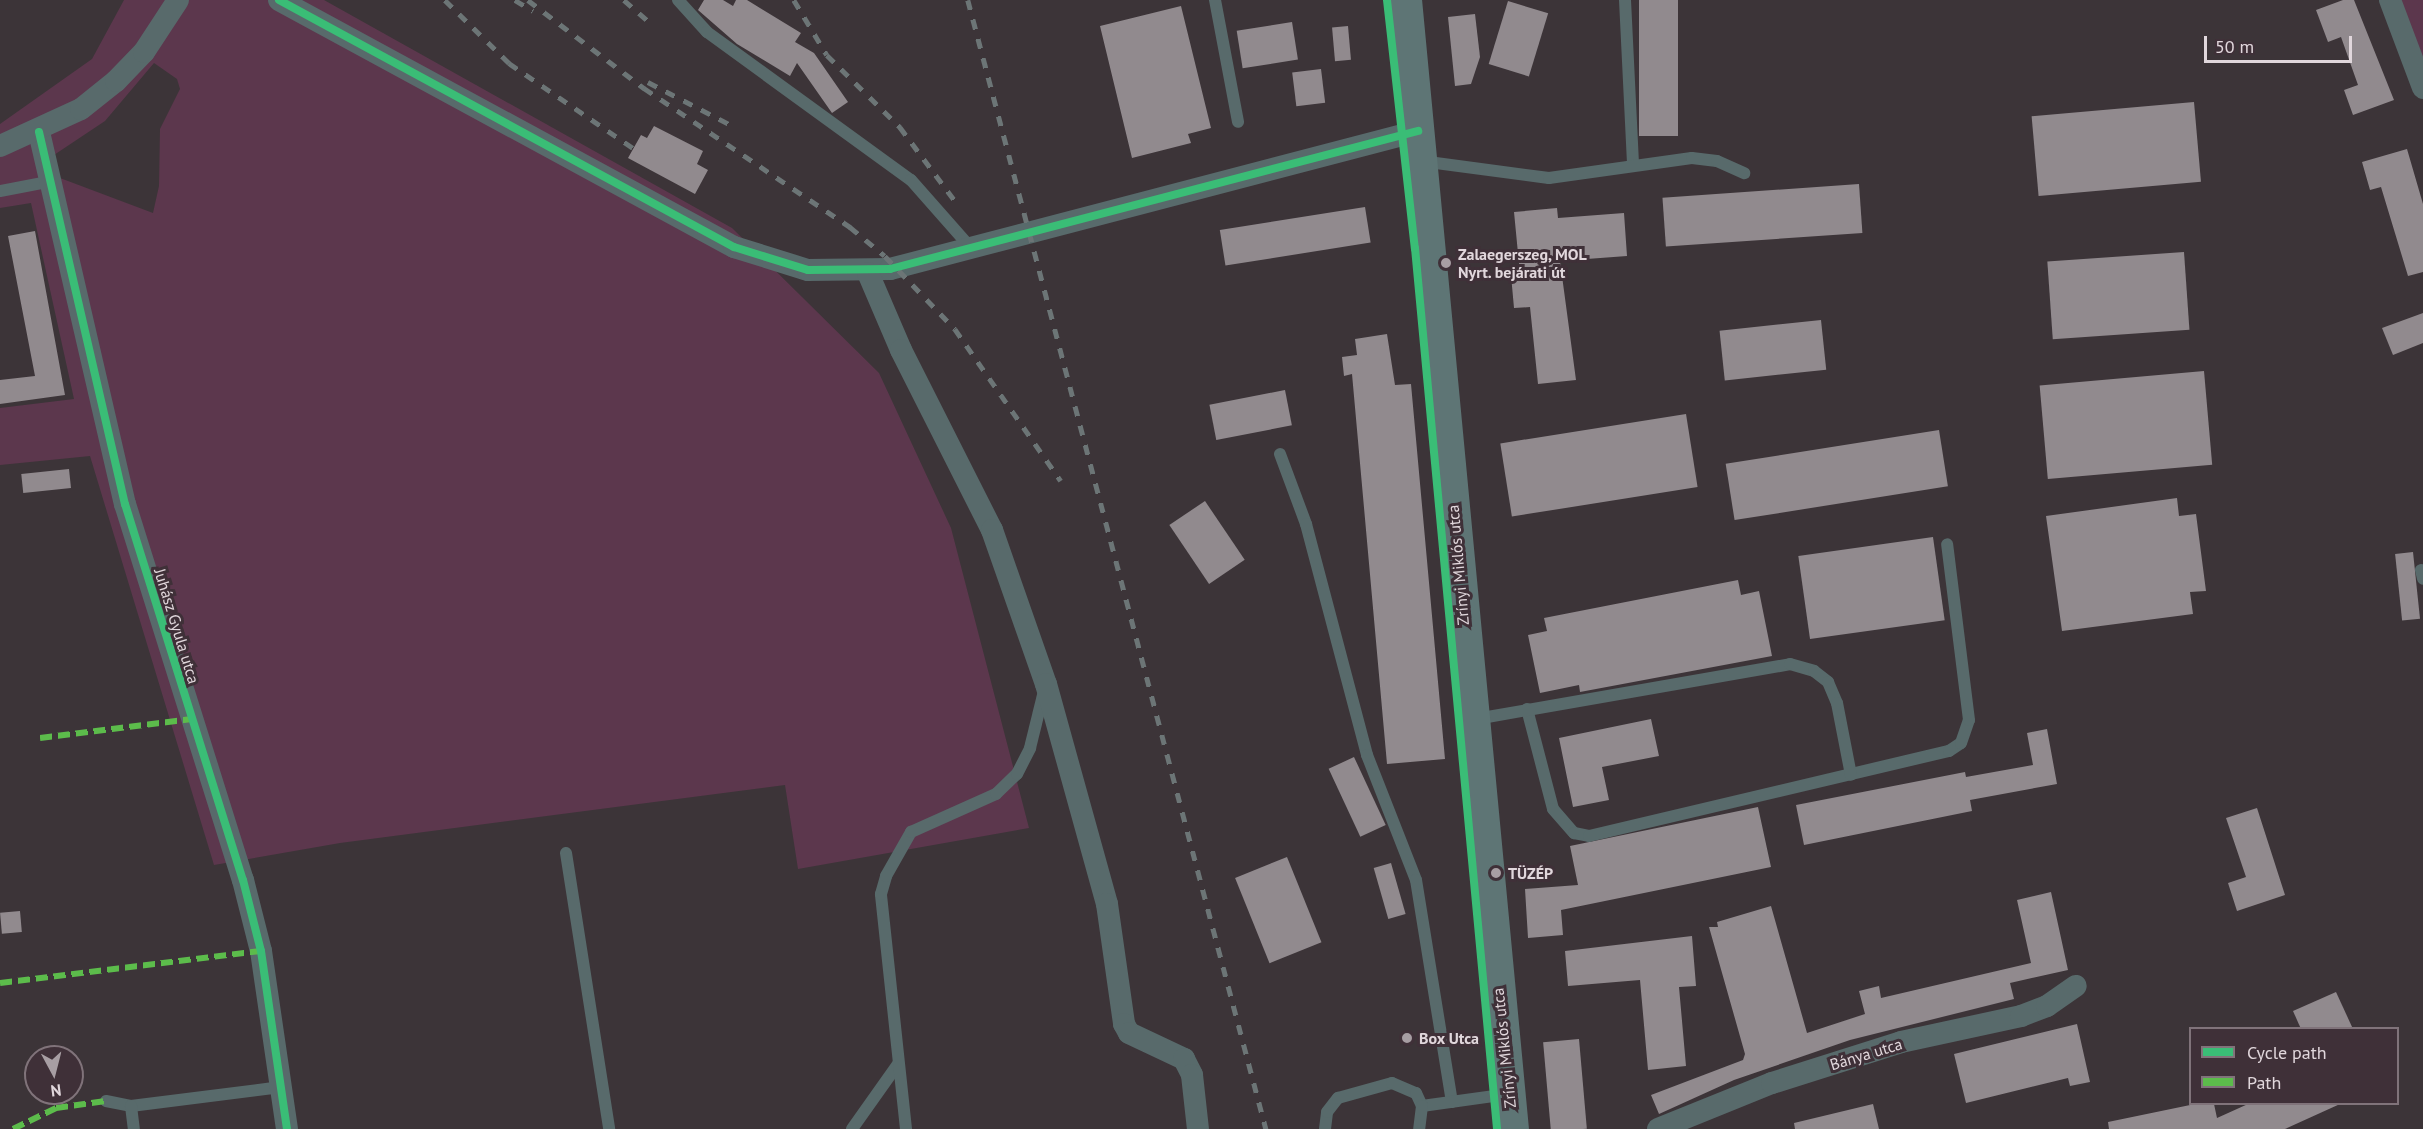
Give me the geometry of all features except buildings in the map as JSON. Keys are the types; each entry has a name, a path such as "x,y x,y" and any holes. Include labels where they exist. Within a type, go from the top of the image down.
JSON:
{"main road":[{"name":"Zrínyi Miklós utca","path":"1406,0 1472,720 1513,1129"}],"street":[{"path":"0,146 39,132 81,109 116,81 144,52 178,0"},
{"path":"279,0 749,254 808,270 868,273 1419,146"},
{"path":"2390,0 2423,88"},
{"name":"Juhász Gyula utca","path":"39,132 53,181 124,504 243,880 261,951 287,1129"},
{"path":"868,273 901,350 992,530 1046,684 1107,904 1124,1024 1130,1033 1184,1059 1195,1089 1198,1129"},
{"name":"Bánya utca","path":"1658,1129 1772,1083 1890,1046 2021,1016 2047,1006 2076,986"}],"lane":[{"path":"678,0 707,32 911,180 972,248"},
{"path":"1215,0 1238,123"},
{"path":"1625,0 1633,166"},
{"path":"1419,146 1549,178 1692,158 1717,161 1744,173"},
{"path":"0,192 53,181"},
{"path":"1280,454 1306,524 1367,755 1416,880 1452,1102"},
{"path":"1527,709 1553,810 1574,833 1606,835 1949,751 1967,732 1968,701 1947,544"},
{"path":"1472,720 1790,664 1814,671 1828,682 1837,703 1851,775"},
{"path":"903,1127 881,894 891,861 911,832 996,794 1017,774 1030,748 1046,684"},
{"path":"566,853 609,1129"},
{"path":"852,1129 898,1064"},
{"path":"1325,1129 1331,1104 1369,1086 1401,1083 1416,1093 1422,1106 1419,1129"},
{"path":"106,1101 131,1106 281,1088"},
{"path":"1422,1106 1509,1094"},
{"path":"131,1106 134,1129"}],"shaded area":[{"path":"124,0 324,0 732,228 879,373 951,528 1029,828 798,869 785,785 340,843 214,865 90,456 0,465 0,408 74,399 31,203 0,208 0,124 92,59","holes":["154,63 177,79 180,89 160,129 159,186 153,213 60,178 54,155 105,121"]},
{"path":"2386,0 2423,0 2423,77"}],"railway":[{"path":"445,0 509,63 633,148"},
{"path":"515,0 533,11"},
{"path":"528,0 644,88 850,227 885,256 955,329 1061,481"},
{"path":"624,0 650,23"},
{"path":"794,0 827,55 900,127 956,202"},
{"path":"968,0 1266,1129"},
{"path":"648,82 733,126"}],"marked path":[{"path":"40,738 192,719"},
{"path":"0,983 261,951"},
{"path":"13,1129 56,1108 106,1101"}],"cycle path":[{"path":"279,0 734,247 808,270 890,269 1418,131"},
{"path":"1387,0 1415,248 1497,1129"},
{"path":"39,132 125,504 243,880 261,951 287,1129"}],"place":[{"name":"Zalaegerszeg, MOL Nyrt. bejárati út","path":"1446,263"},
{"name":"TÜZÉP","path":"1496,873"},
{"name":"Box Utca","path":"1407,1038"}]}
